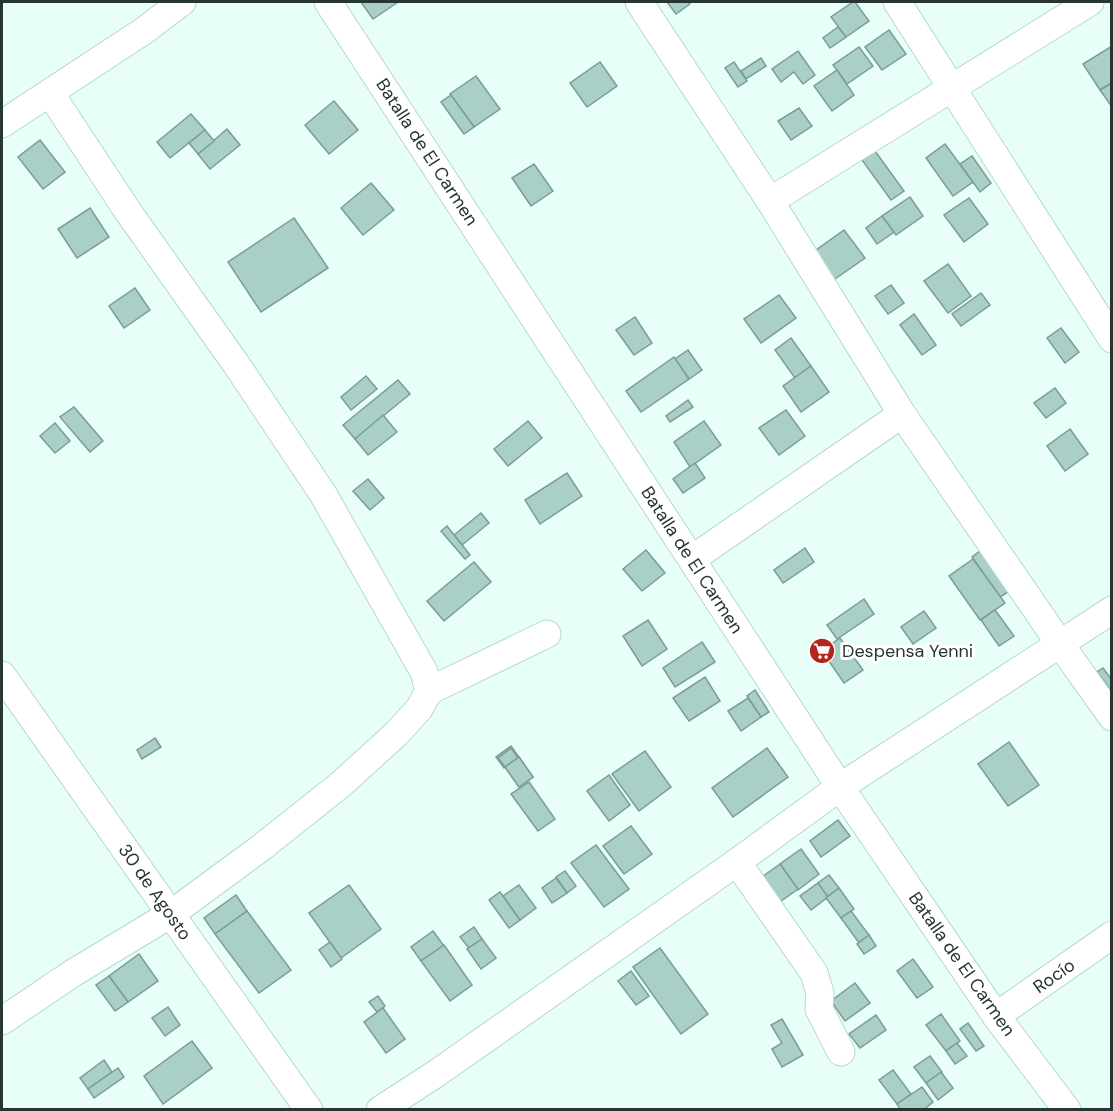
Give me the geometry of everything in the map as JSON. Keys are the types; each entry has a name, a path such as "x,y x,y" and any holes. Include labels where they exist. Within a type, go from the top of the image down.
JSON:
{"street":[{"path":"2,124 145,30 182,2"},
{"name":"Batalla de El Carmen","path":"328,2 840,786 996,1016 1067,1110"},
{"path":"639,2 770,201 902,414 1112,717"},
{"path":"897,2 1112,339"},
{"path":"770,201 1090,2"},
{"path":"50,93 129,213 236,364 323,494 424,672 429,691"},
{"path":"692,559 902,414"},
{"path":"380,1110 437,1074 737,862 840,786 1112,610"},
{"path":"2,1021 171,914 262,847 340,785 396,735 419,709 429,691 547,634"},
{"name":"30 de Agosto","path":"2,675 309,1110"},
{"path":"737,862 814,973 820,993 819,1009 841,1052"},
{"name":"Rocío","path":"996,1016 1112,935"}],"building":[{"path":"361,2 398,2 373,19"},
{"path":"667,2 688,2 690,4 676,14"},
{"path":"853,2 869,21 846,37 831,17"},
{"path":"838,27 846,37 830,48 823,38"},
{"path":"889,30 906,54 882,70 865,47"},
{"path":"1112,46 1112,83 1100,90 1083,64"},
{"path":"859,47 873,66 847,84 833,65"},
{"path":"798,51 815,75 803,84 794,72 781,82 772,69"},
{"path":"761,58 766,66 746,79 741,71"},
{"path":"600,62 617,86 587,107 570,83"},
{"path":"734,62 747,81 738,87 725,68"},
{"path":"837,70 854,95 832,111 814,86"},
{"path":"476,76 500,109 474,127 450,94"},
{"path":"1112,83 1112,107 1100,90"},
{"path":"451,95 474,127 464,134 441,102"},
{"path":"334,101 358,130 329,154 305,125"},
{"path":"799,108 812,126 791,140 778,121"},
{"path":"191,114 205,130 170,158 157,142"},
{"path":"227,129 240,145 210,169 198,154"},
{"path":"205,130 214,141 198,154 189,143"},
{"path":"40,140 65,172 43,189 18,157"},
{"path":"945,144 973,182 953,196 926,158"},
{"path":"875,151 904,191 891,200 862,160"},
{"path":"972,156 991,183 980,192 960,164"},
{"path":"534,164 553,191 531,206 512,178"},
{"path":"371,183 394,210 363,235 341,208"},
{"path":"910,197 923,216 896,235 882,216"},
{"path":"969,198 988,224 964,242 944,215"},
{"path":"90,208 109,237 77,258 58,229"},
{"path":"882,216 894,232 877,244 866,228"},
{"path":"294,218 328,268 261,312 228,262"},
{"path":"844,230 865,258 832,281 812,253"},
{"path":"948,264 971,296 948,313 924,281"},
{"path":"891,285 904,303 888,314 875,296"},
{"path":"135,288 150,310 124,328 109,306"},
{"path":"981,293 990,305 961,326 952,314"},
{"path":"779,295 796,318 761,343 744,319"},
{"path":"914,314 936,345 922,355 900,325"},
{"path":"635,317 652,343 634,355 616,330"},
{"path":"1061,328 1079,352 1065,363 1047,338"},
{"path":"791,338 811,366 795,378 775,350"},
{"path":"688,350 702,370 689,379 675,359"},
{"path":"674,357 689,379 641,412 626,391"},
{"path":"811,366 829,392 801,412 783,386"},
{"path":"366,376 377,389 351,410 341,397"},
{"path":"398,380 410,394 355,439 343,425"},
{"path":"1055,388 1066,403 1046,418 1034,403"},
{"path":"688,400 693,407 670,422 666,416"},
{"path":"74,407 103,441 90,452 60,417"},
{"path":"786,410 805,436 779,455 759,428"},
{"path":"383,415 397,432 368,455 355,439"},
{"path":"528,421 542,438 508,466 494,449"},
{"path":"704,421 721,445 690,467 674,442"},
{"path":"55,423 70,441 55,453 40,436"},
{"path":"1070,429 1088,454 1065,471 1047,446"},
{"path":"695,463 705,478 683,493 673,479"},
{"path":"567,473 582,496 540,524 525,500"},
{"path":"368,479 384,498 370,510 353,491"},
{"path":"481,513 489,523 462,545 454,535"},
{"path":"447,526 470,555 465,559 441,531"},
{"path":"805,548 814,562 783,583 774,570"},
{"path":"984,548 1013,589 1000,597 972,557"},
{"path":"646,550 665,573 642,591 623,569"},
{"path":"973,559 1005,603 980,620 949,576"},
{"path":"474,562 491,582 444,621 427,601"},
{"path":"864,599 874,614 837,639 827,625"},
{"path":"995,610 1014,636 999,646 981,620"},
{"path":"924,611 936,628 913,644 901,627"},
{"path":"648,620 667,649 642,666 623,636"},
{"path":"840,638 863,670 844,683 822,651"},
{"path":"702,642 715,662 675,687 663,668"},
{"path":"1103,668 1112,680 1112,692 1097,672"},
{"path":"705,677 720,701 689,721 673,698"},
{"path":"755,690 769,712 761,717 747,696"},
{"path":"748,698 761,717 741,731 728,711"},
{"path":"155,738 161,747 142,759 137,750"},
{"path":"1009,742 1039,785 1008,806 978,764"},
{"path":"511,746 519,757 504,768 496,757"},
{"path":"511,748 518,758 505,767 498,758"},
{"path":"767,748 788,777 733,817 712,788"},
{"path":"645,751 671,787 639,811 612,774"},
{"path":"519,757 533,777 519,787 505,767"},
{"path":"519,757 533,777 519,787 505,767"},
{"path":"609,775 630,805 609,821 587,791"},
{"path":"529,782 555,819 538,831 511,794"},
{"path":"838,820 850,836 821,857 810,841"},
{"path":"631,826 652,854 624,874 603,846"},
{"path":"596,845 629,889 604,907 571,863"},
{"path":"801,849 819,874 798,890 780,864"},
{"path":"780,864 798,889 777,904 759,879"},
{"path":"565,871 576,886 567,893 556,877"},
{"path":"829,875 839,888 827,897 818,883"},
{"path":"556,878 567,893 552,903 542,888"},
{"path":"818,883 828,897 811,910 800,896"},
{"path":"349,885 381,929 341,958 309,913"},
{"path":"519,885 536,908 520,920 503,896"},
{"path":"839,888 854,909 841,918 826,898"},
{"path":"500,892 520,920 509,928 489,900"},
{"path":"236,895 247,911 215,934 204,918"},
{"path":"247,911 291,970 259,993 215,934"},
{"path":"851,911 869,935 859,943 841,918"},
{"path":"474,927 482,939 469,948 460,937"},
{"path":"433,931 444,946 421,961 411,947"},
{"path":"869,935 876,946 864,954 857,944"},
{"path":"482,939 496,958 481,969 467,949"},
{"path":"330,942 342,959 331,967 319,950"},
{"path":"444,945 472,985 450,1001 421,961"},
{"path":"660,948 708,1014 681,1034 633,967"},
{"path":"139,954 158,981 128,1002 109,976"},
{"path":"913,959 933,987 917,998 897,971"},
{"path":"631,971 649,996 636,1005 618,981"},
{"path":"109,976 128,1002 115,1011 96,985"},
{"path":"855,983 870,1003 845,1021 831,1001"},
{"path":"378,996 385,1006 377,1012 369,1002"},
{"path":"168,1007 180,1025 165,1036 152,1018"},
{"path":"383,1008 405,1039 386,1053 364,1022"},
{"path":"941,1014 960,1041 946,1051 926,1025"},
{"path":"876,1015 886,1030 860,1048 849,1034"},
{"path":"782,1019 803,1055 782,1067 772,1049 782,1043 771,1025"},
{"path":"968,1023 984,1046 976,1051 960,1029"},
{"path":"192,1041 212,1068 163,1104 144,1076"},
{"path":"957,1043 967,1056 955,1064 946,1051"},
{"path":"930,1056 942,1072 926,1083 914,1067"},
{"path":"104,1060 112,1072 88,1089 80,1078"},
{"path":"118,1068 124,1077 94,1098 88,1089"},
{"path":"893,1070 911,1094 897,1104 879,1080"},
{"path":"941,1072 953,1088 938,1100 926,1083"},
{"path":"922,1087 933,1102 923,1110 901,1110 897,1104"}],"place":[{"name":"Despensa Yenni","path":"822,651"}]}
